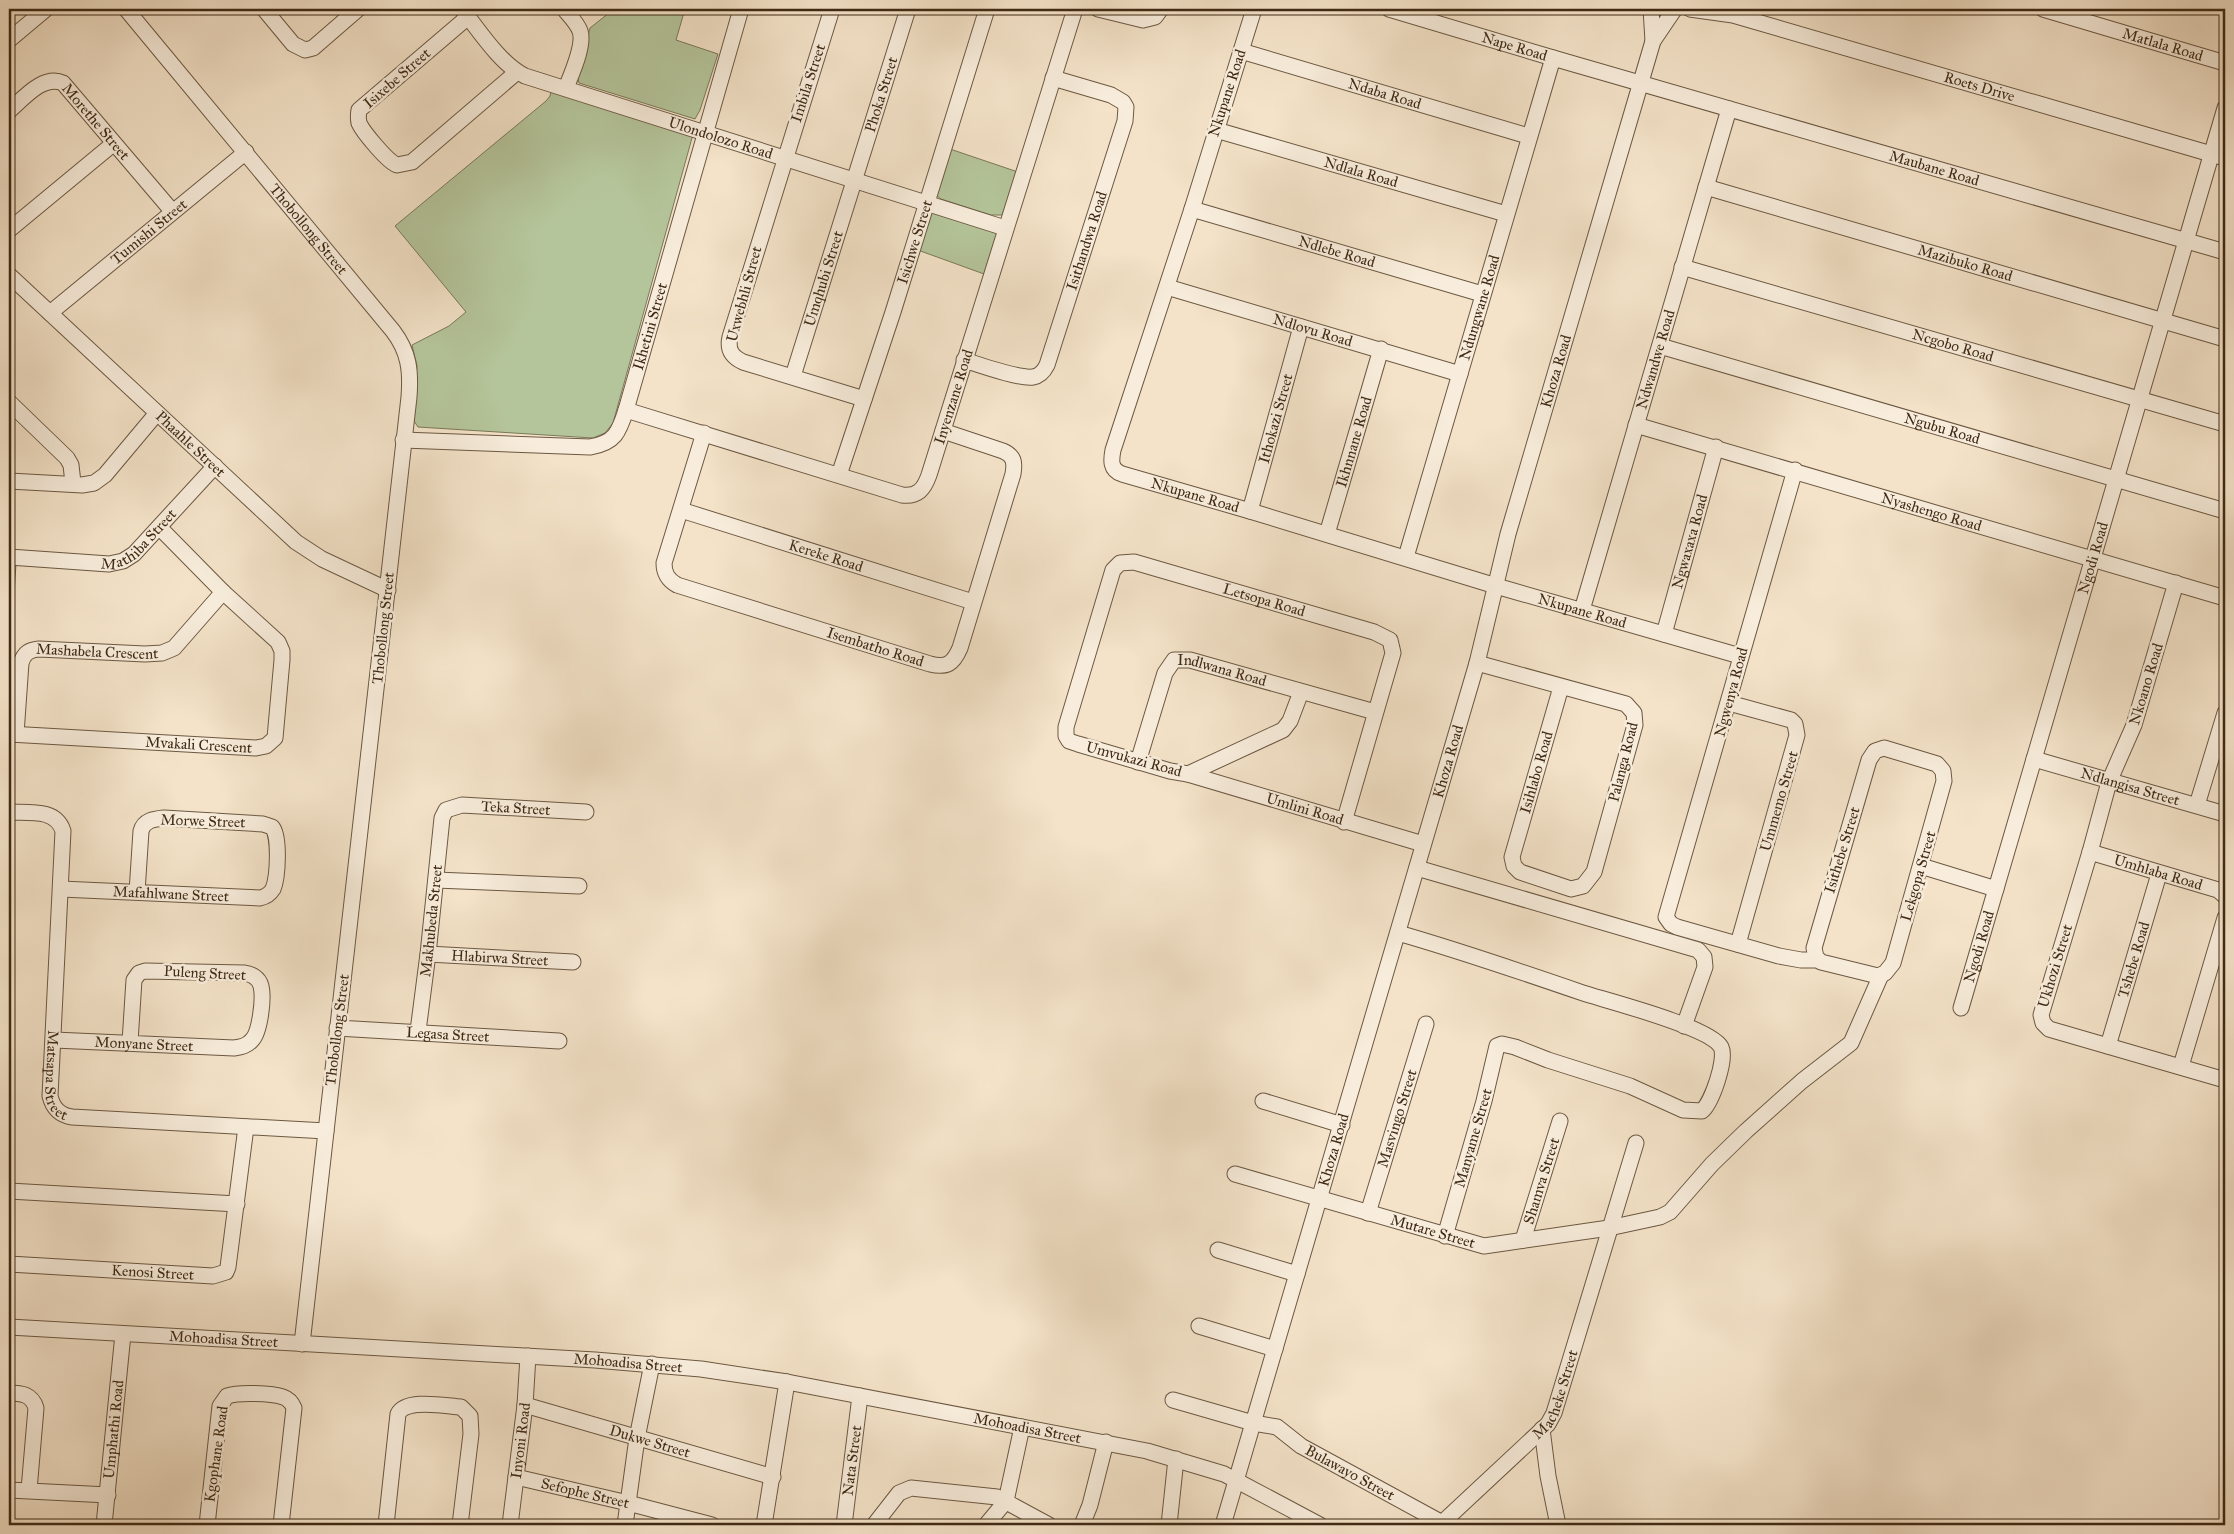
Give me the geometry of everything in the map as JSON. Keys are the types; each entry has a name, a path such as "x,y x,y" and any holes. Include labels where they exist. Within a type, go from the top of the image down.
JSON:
{"street":[{"path":"9,40 46,9"},
{"name":"Thobollong Street","path":"126,9 400,340 408,358 410,369 409,397 388,590 302,1344"},
{"path":"264,9 293,44 305,50 313,48 358,9"},
{"path":"564,9 580,29 582,35 578,55 566,88"},
{"name":"Ikhetini Street","path":"403,440 590,447 609,442 616,435 626,410 741,9"},
{"name":"Imbila Street","path":"785,158 832,9"},
{"name":"Phoka Street","path":"854,180 908,9"},
{"name":"Isichwe Street","path":"839,474 987,9"},
{"name":"Inyenzane Road","path":"626,410 839,474 902,495 917,494 926,484 1075,9"},
{"path":"1098,9 1143,20 1155,17 1162,9"},
{"name":"Nkupane Road","path":"1254,9 1192,209 1113,450 1112,465 1114,470 1122,474 1406,557 1496,586 1740,656"},
{"name":"Nape Road","path":"1389,9 1553,58 1642,82"},
{"name":"Khoza Road","path":"1650,9 1653,41"},
{"path":"1655,9 1664,12 1675,10"},
{"name":"Roets Drive","path":"1690,9 1727,12 2218,156"},
{"name":"Matlala Road","path":"2043,9 2225,63"},
{"name":"Khoza Road","path":"1223,1525 1342,1125 1417,868 1422,844 1477,663 1508,534 1653,41 1675,10"},
{"name":"Ulondolozo Road","path":"465,13 491,45 517,72 1005,228"},
{"name":"Isixebe Street","path":"465,13 359,110 358,118 362,127 389,160 397,165 412,162 517,72"},
{"name":"Ndaba Road","path":"1241,50 1528,136"},
{"name":"Ndungwane Road","path":"1406,557 1528,136 1553,58"},
{"name":"Isithandwa Road","path":"964,360 1027,377 1039,376 1043,372 1047,365 1125,121 1126,107 1118,98 1053,78"},
{"name":"Morethe Street","path":"9,111 42,83 48,80 59,81 70,88 114,144 172,211"},
{"name":"Maubane Road","path":"1642,82 1729,109 2225,252"},
{"name":"Ngodi Road","path":"1961,1008 2186,240 2218,156 2225,108"},
{"name":"Ndwandwe Road","path":"1582,610 1729,109"},
{"name":"Ndlala Road","path":"1216,130 1506,214"},
{"path":"9,230 114,144"},
{"name":"Tumishi Street","path":"50,313 246,152"},
{"name":"Uxwebhli Street","path":"785,158 729,346 732,354 743,362 864,399"},
{"name":"Umqhubi Street","path":"793,376 854,180"},
{"name":"Mazibuko Road","path":"1706,187 2225,339"},
{"name":"Ndlebe Road","path":"1192,209 1482,294"},
{"name":"Ncgobo Road","path":"1682,267 2225,424"},
{"name":"Phaahle Street","path":"9,275 305,549 388,590"},
{"name":"Ndlovu Road","path":"1167,287 1300,327 1382,349 1460,374"},
{"name":"Ithokazi Street","path":"1250,510 1300,327"},
{"name":"Ngubu Road","path":"1660,346 2225,511"},
{"name":"Ikhnnane Road","path":"1326,534 1382,349"},
{"path":"9,402 67,458 71,465 73,484"},
{"path":"9,481 90,484 100,480 157,413"},
{"name":"Nyashengo Road","path":"1636,425 1795,470 2225,598"},
{"name":"Isembatho Road","path":"704,433 664,563 668,579 677,586 938,666 950,665 954,662 960,648 1013,474 1014,461 1003,450 943,431"},
{"name":"Ngwaxaxa Road","path":"1664,634 1716,447"},
{"name":"Mathiba Street","path":"9,558 119,563 134,554 160,528 215,466"},
{"name":"Ngwenya Road","path":"1738,944 1677,927 1668,920 1666,913 1795,470"},
{"name":"Kereke Road","path":"681,510 973,602"},
{"name":"Mvakali Crescent","path":"12,734 256,748 266,746 275,738 282,651 274,637 223,592 160,528"},
{"name":"Letsopa Road","path":"1066,727 1113,570 1124,562 1134,562 1387,637 1392,645 1393,653 1374,712 1344,822"},
{"name":"Nkoano Road","path":"2109,782 2134,725 2176,583"},
{"name":"Mashabela Crescent","path":"12,734 21,663 23,657 29,651 50,649 145,654 162,653 174,648 223,592"},
{"name":"Indlwana Road","path":"1138,762 1165,673 1174,660 1190,660 1374,712"},
{"name":"Palanga Road","path":"1477,663 1626,704 1631,708 1635,718 1594,872 1583,886 1577,889 1564,888 1520,872 1514,866 1512,857"},
{"name":"Isihlabo Road","path":"1512,857 1561,687"},
{"name":"Umvukazi Road","path":"1066,727 1066,736 1069,741 1138,762 1188,774 1283,730 1290,721 1301,692"},
{"name":"Ummemo Street","path":"1728,703 1791,720 1797,735 1738,944"},
{"path":"2198,805 2225,713"},
{"name":"Lekgopa Street","path":"1609,1228 1651,1219 1670,1212 1712,1164 1746,1131 1802,1081 1850,1044 1881,975 1888,970 1892,963 1922,866 1942,791 1943,771 1937,764 1884,748"},
{"name":"Isithebe Street","path":"1818,960 1814,953 1815,941 1869,760 1875,751 1884,748"},
{"name":"Ndlangisa Street","path":"2034,759 2225,814"},
{"name":"Umlini Road","path":"1188,774 1422,844"},
{"name":"Ukhozi Street","path":"2109,782 2090,852 2040,1015 2043,1023 2049,1029 2225,1080"},
{"name":"Teka Street","path":"446,810 462,805 586,812"},
{"name":"Makhubeda Street","path":"418,1031 442,818 446,810"},
{"name":"Matsapa Street","path":"9,812 50,815 59,822 63,831 50,1096 52,1104 64,1116 326,1130"},
{"name":"Morwe Street","path":"137,892 143,827 148,821 164,818 258,823 272,826 277,835 278,842 274,884"},
{"name":"Umhlaba Road","path":"2090,852 2218,890 2225,896"},
{"path":"1922,866 1996,889"},
{"path":"1398,933 1520,970 1684,1026 1705,967 1704,957 1698,950 1417,868"},
{"name":"Tshebe Road","path":"2108,1046 2160,874"},
{"path":"436,880 579,886"},
{"name":"Mafahlwane Street","path":"61,889 256,899 269,894 274,884"},
{"path":"2181,1066 2225,918"},
{"path":"1738,944 1779,956 1801,960 1818,960 1869,975 1881,975"},
{"name":"Hlabirwa Street","path":"428,954 573,962"},
{"name":"Puleng Street","path":"130,1042 134,980 139,973 152,970 250,974 259,982 262,990 257,1031 249,1043 234,1048"},
{"name":"Masvingo Street","path":"1368,1213 1426,1024"},
{"name":"Manyame Street","path":"1446,1236 1484,1101 1495,1048 1502,1044 1515,1047 1551,1061 1630,1086 1683,1110 1702,1110 1709,1102 1722,1064 1721,1047 1707,1036 1684,1026"},
{"name":"Legasa Street","path":"337,1028 418,1031 559,1041"},
{"name":"Monyane Street","path":"54,1040 234,1048"},
{"path":"1263,1101 1342,1125"},
{"name":"Shamva Street","path":"1523,1240 1560,1121"},
{"name":"Kenosi Street","path":"9,1264 213,1276 226,1272 237,1204 246,1127"},
{"name":"Macheke Street","path":"1444,1524 1542,1430 1554,1413 1636,1143"},
{"name":"Mutare Street","path":"1235,1174 1484,1246 1609,1228"},
{"path":"9,1191 237,1204"},
{"path":"1218,1250 1297,1274"},
{"path":"1199,1326 1275,1349"},
{"name":"Mohoadisa Street","path":"9,1327 528,1356 701,1369 787,1382 1106,1442 1176,1459 1207,1468 1236,1480 1320,1525"},
{"name":"Umphathi Road","path":"104,1525 123,1334"},
{"name":"Inyoni Road","path":"510,1525 525,1405 528,1356"},
{"path":"625,1525 638,1438 652,1364"},
{"path":"764,1525 787,1382"},
{"path":"9,1392 27,1395 35,1402 28,1490"},
{"name":"Kgophane Road","path":"207,1525 220,1406 227,1396 236,1393 282,1396 294,1408 281,1525"},
{"name":"Nata Street","path":"844,1525 860,1396"},
{"name":"Bulawayo Street","path":"1173,1400 1253,1423 1282,1429 1301,1446 1444,1524"},
{"path":"386,1525 398,1414 403,1407 411,1404 461,1408 470,1416 471,1434 460,1525"},
{"name":"Dukwe Street","path":"525,1405 773,1477"},
{"path":"986,1525 1006,1500 1022,1427"},
{"path":"1542,1430 1548,1476 1558,1525"},
{"path":"1082,1525 1090,1505 1106,1442"},
{"path":"1168,1525 1176,1459"},
{"name":"Sefophe Street","path":"516,1477 712,1525"},
{"path":"874,1525 899,1493 911,1488 990,1495 1006,1500 1049,1525"},
{"path":"9,1490 108,1495"}],"green space":[{"path":"614,9 685,9 676,40 718,54 700,110 695,119 579,83 577,76 590,28"},
{"path":"551,91 691,132 692,138 613,423 605,433 593,438 418,427 412,418 417,366 412,345 449,326 466,312 395,226 546,101"},
{"path":"947,148 1018,172 1002,215 991,215 941,199 936,195"},
{"path":"929,206 997,230 997,236 984,274 915,249"},
{"path":"9,564 16,564 11,638 12,680 9,680"}]}
